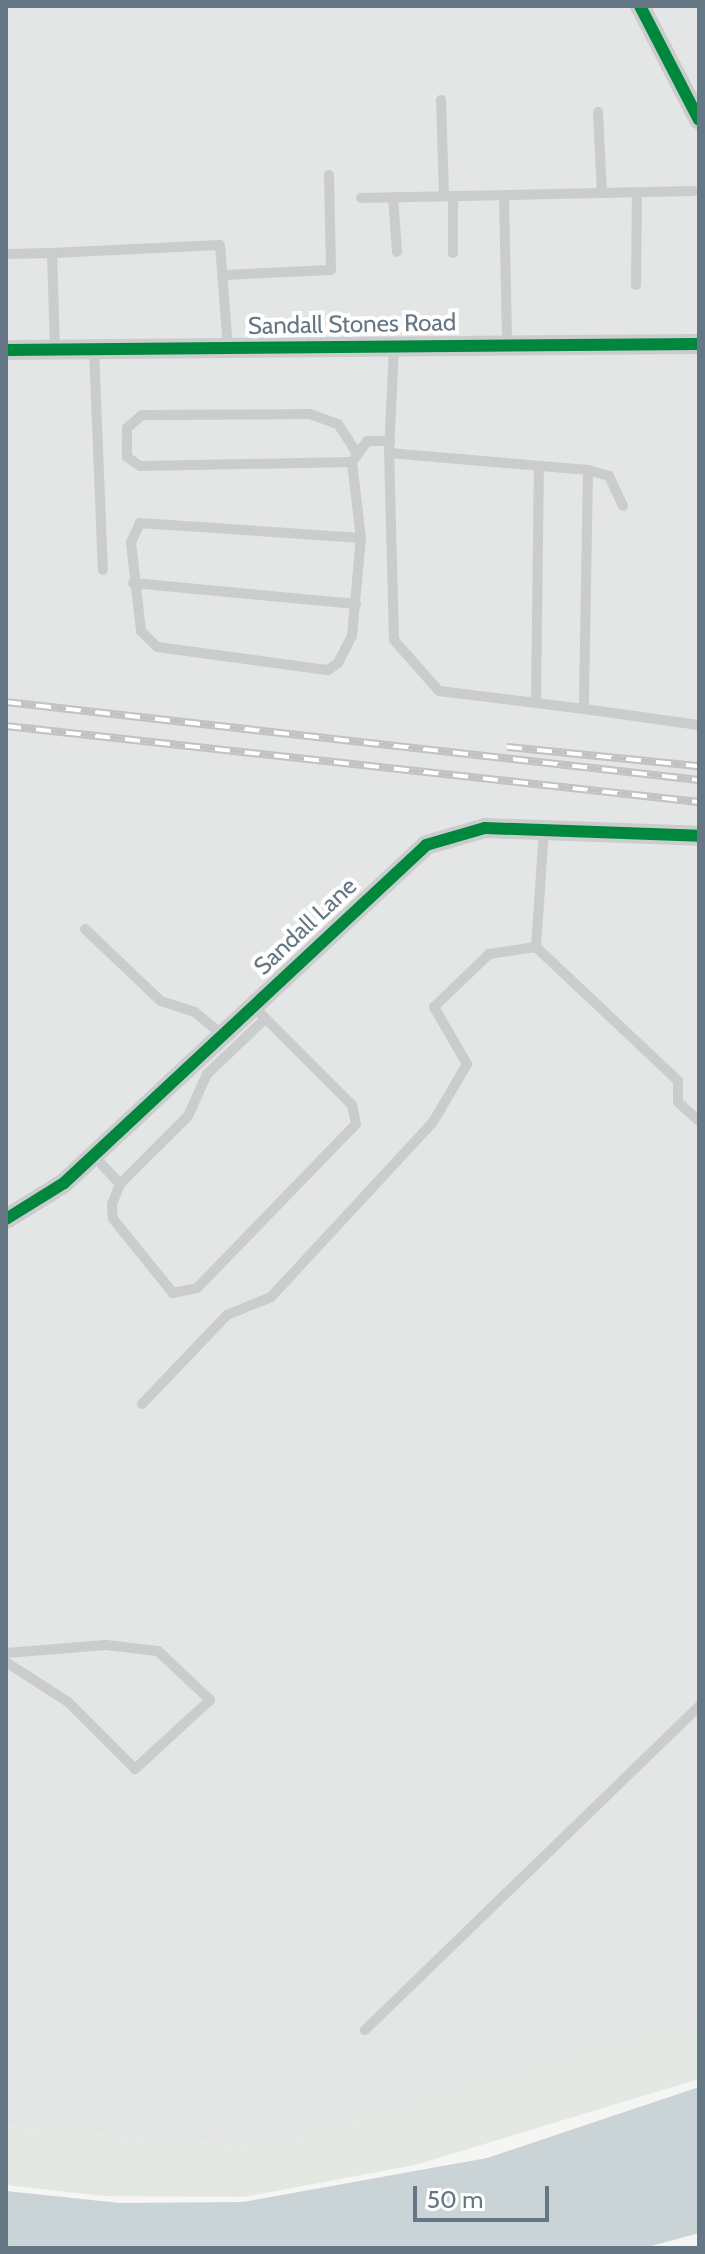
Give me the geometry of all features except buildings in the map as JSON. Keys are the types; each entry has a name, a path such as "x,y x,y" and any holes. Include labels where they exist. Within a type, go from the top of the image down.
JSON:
{"street":[{"path":"640,6 699,120"},
{"name":"Sandall Stones Road","path":"6,350 699,344"},
{"name":"Sandall Lane","path":"6,1219 34,1207 221,1034 259,1012 426,845 455,831 544,828 699,836"}],"lane":[{"path":"441,100 453,253"},
{"path":"598,112 602,193"},
{"path":"223,275 331,270 329,175"},
{"path":"361,198 693,191"},
{"path":"636,285 637,192"},
{"path":"504,195 507,344"},
{"path":"393,197 397,252"},
{"path":"6,254 220,245 228,348"},
{"path":"52,253 55,349"},
{"path":"394,347 389,453 394,640 439,691 699,725"},
{"path":"94,349 103,570"},
{"path":"352,462 140,466 127,457 127,428 142,415 310,414 338,424 355,450 352,462 361,538 356,604 346,654 328,670 157,647 141,631 133,583 131,542 140,523 361,538"},
{"path":"355,450 390,441"},
{"path":"389,453 588,470 609,476 623,506"},
{"path":"536,703 539,466"},
{"path":"584,709 588,470"},
{"path":"133,583 356,604"},
{"path":"536,947 544,828"},
{"path":"85,929 161,1001 195,1012 221,1034"},
{"path":"536,947 678,1081 678,1102 699,1121"},
{"path":"142,1404 227,1315 271,1297 433,1122 467,1064 434,1007 489,954 536,947"},
{"path":"259,1012 352,1105 357,1117 351,1130 184,1294 166,1288 113,1219 120,1184 188,1116 207,1074 259,1012"},
{"path":"93,1155 120,1184"},
{"path":"6,1653 106,1645 158,1651 210,1700 135,1769 68,1702 6,1662"},
{"path":"365,2030 699,1706"}],"shaded area":[{"path":"6,6 699,6 699,2022 264,2147 6,2127"},
{"path":"699,2022 699,2079 415,2165 243,2197 103,2196 6,2185 6,2127 264,2147"},
{"path":"699,2087 699,2233 644,2248 6,2248 6,2191 120,2203 243,2202 487,2158"}],"railway":[{"path":"6,702 699,780"},
{"path":"6,726 699,802"},
{"path":"507,747 699,766"}],"cycle path":[{"path":"640,6 699,120"},
{"path":"6,350 699,344"},
{"path":"6,1219 64,1183 426,845 485,828 699,836"}]}
